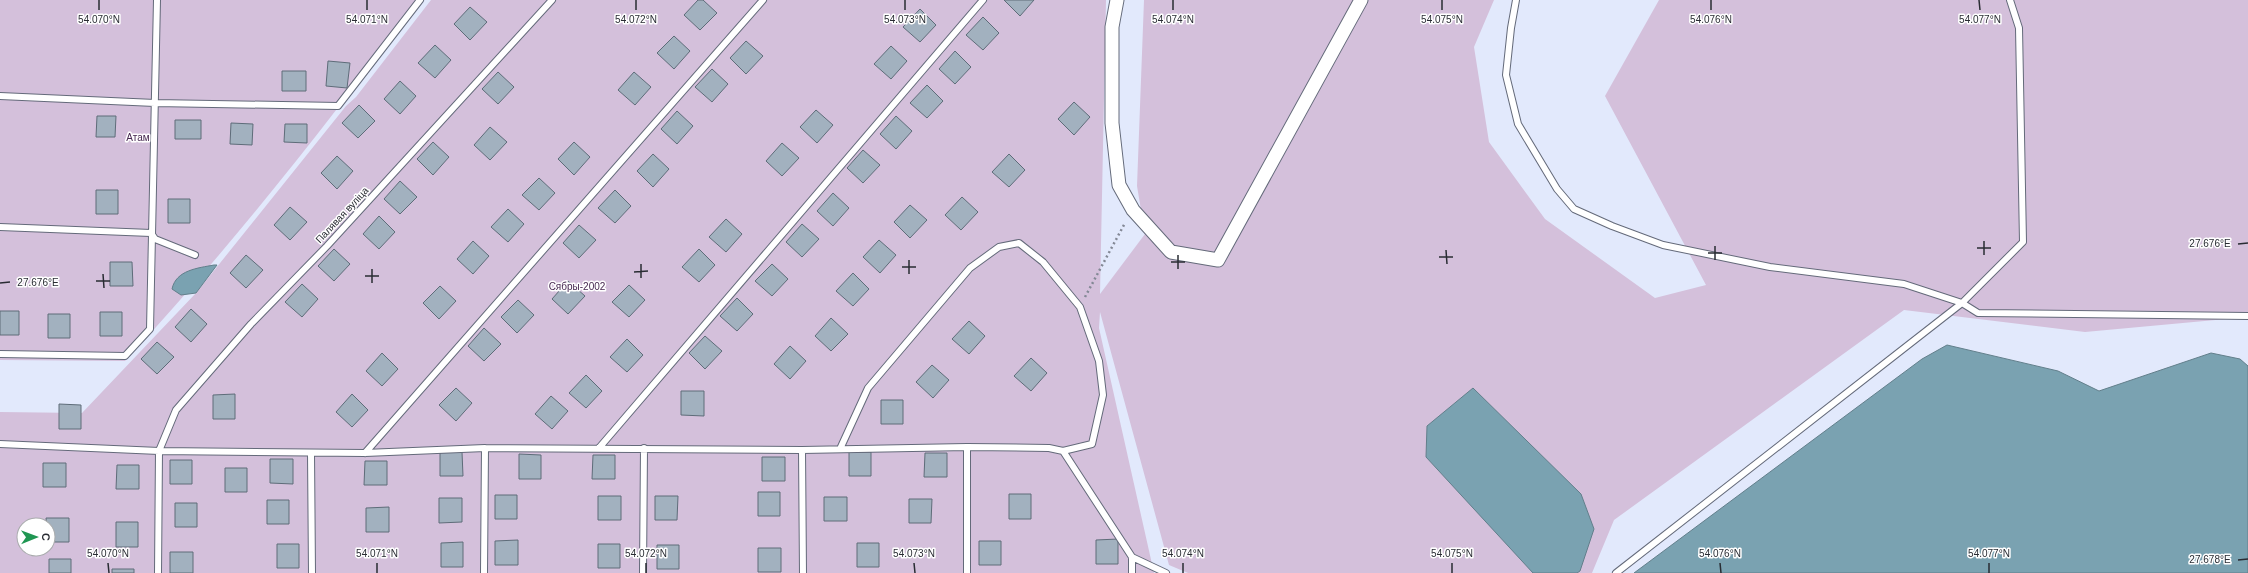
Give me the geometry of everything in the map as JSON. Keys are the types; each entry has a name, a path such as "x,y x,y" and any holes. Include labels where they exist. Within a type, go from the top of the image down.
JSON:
{"street":[{"path":"1117,0 1112,27 1112,122 1119,185 1133,210 1171,252 1218,260 1361,0"}],"lane":[{"path":"0,354 125,356 150,329 157,0"},
{"path":"0,96 155,103 338,106 420,0"},
{"name":"Палявая вуліца","path":"159,451 176,410 181,404 251,324 327,246 552,0"},
{"path":"366,454 763,0"},
{"path":"599,448 982,0"},
{"path":"1516,0 1511,28 1506,75 1518,124 1556,189 1574,209 1612,226 1662,244 1770,267 1904,284 1962,303 1978,313 2248,316"},
{"path":"1616,573 1962,303 2022,242 2019,28 2010,0"},
{"path":"0,227 151,233"},
{"path":"151,233 155,239 195,255"},
{"path":"0,444 159,451 366,454 486,448 840,450 967,447 1049,448 1063,451 1092,444 1103,395 1099,361 1080,307 1043,262 1019,244 999,247 970,268 868,388 840,450"},
{"path":"967,447 967,573"},
{"path":"484,573 486,448"},
{"path":"643,573 644,448"},
{"path":"802,450 803,573"},
{"path":"158,573 159,451"},
{"path":"1063,451 1132,557 1166,573"},
{"path":"311,453 312,573"},
{"path":"1132,557 1132,573"}],"path":[{"path":"1080,307 1133,210"}],"green space":[{"name":"Атам","path":"0,0 420,0 314,139 203,274 125,361 0,360"},
{"name":"Сябры-2002","path":"431,0 1106,0 1100,294 1145,234 1137,186 1144,0 1494,0 1474,47 1489,142 1545,219 1655,298 1706,285 1605,96 1659,0 2248,0 2248,317 2085,332 1904,310 1614,520 1592,573 1188,573 1169,565 1100,312 1099,328 1154,573 0,573 0,412 82,413 196,293 346,106 356,97"}],"water":[{"path":"217,265 196,293 181,295 172,289 178,278 188,271"},
{"path":"1947,345 2058,371 2099,391 2211,353 2240,359 2248,366 2248,573 1634,573 1922,359"},
{"path":"1473,388 1581,494 1594,529 1580,571 1577,573 1533,573 1426,457 1427,426"}],"building":[{"path":"698,0 703,0 717,13 700,30 684,15"},
{"path":"1004,0 1034,0 1020,16"},
{"path":"470,7 487,22 470,40 454,24"},
{"path":"920,9 936,25 920,42 903,27"},
{"path":"983,17 999,33 983,50 966,35"},
{"path":"674,36 690,51 674,69 657,53"},
{"path":"746,41 763,56 746,74 730,58"},
{"path":"435,45 451,60 435,78 418,63"},
{"path":"891,46 907,61 891,79 874,64"},
{"path":"955,51 971,67 955,84 939,69"},
{"path":"328,61 350,63 347,88 326,86"},
{"path":"712,69 728,84 712,102 695,87"},
{"path":"282,71 306,71 306,91 282,91"},
{"path":"498,72 514,87 498,104 482,89"},
{"path":"634,72 651,87 635,105 618,90"},
{"path":"400,81 416,96 400,114 384,99"},
{"path":"927,85 943,101 927,118 910,103"},
{"path":"1074,102 1090,117 1074,135 1058,119"},
{"path":"359,105 375,121 358,138 342,123"},
{"path":"816,110 833,125 817,143 800,127"},
{"path":"677,111 693,126 677,144 661,129"},
{"path":"97,116 116,116 115,137 96,137"},
{"path":"896,116 912,131 896,149 880,134"},
{"path":"175,120 201,120 201,139 175,139"},
{"path":"231,123 253,124 252,145 230,144"},
{"path":"285,124 307,124 307,143 284,142"},
{"path":"490,127 507,142 490,160 474,145"},
{"path":"433,142 449,157 433,175 417,159"},
{"path":"574,142 590,157 574,175 558,159"},
{"path":"782,143 799,158 782,176 766,161"},
{"path":"863,150 880,165 863,183 847,168"},
{"path":"653,154 669,169 653,187 637,171"},
{"path":"1009,154 1025,170 1009,187 992,172"},
{"path":"337,156 353,171 337,189 321,173"},
{"path":"539,178 555,193 539,210 522,195"},
{"path":"400,181 417,197 400,214 384,199"},
{"path":"96,190 118,190 118,214 96,214"},
{"path":"615,190 631,206 615,223 598,208"},
{"path":"833,193 849,208 833,226 817,211"},
{"path":"962,197 978,212 961,230 945,215"},
{"path":"168,199 190,199 190,223 168,223"},
{"path":"910,205 927,220 910,238 894,222"},
{"path":"290,207 307,222 290,240 274,225"},
{"path":"508,209 524,224 508,242 491,227"},
{"path":"379,216 395,232 379,249 363,234"},
{"path":"726,219 742,234 726,252 709,237"},
{"path":"802,224 819,239 802,257 786,242"},
{"path":"579,225 596,240 579,258 563,243"},
{"path":"879,240 896,255 880,273 863,257"},
{"path":"473,241 489,256 473,274 457,259"},
{"path":"334,249 350,264 334,281 318,266"},
{"path":"699,249 715,265 699,282 682,267"},
{"path":"246,255 263,270 246,288 230,273"},
{"path":"110,262 132,262 133,286 110,286"},
{"path":"772,264 788,279 772,296 755,281"},
{"path":"853,273 869,289 853,306 836,291"},
{"path":"568,281 585,296 568,314 552,299"},
{"path":"302,284 318,299 302,317 285,302"},
{"path":"629,285 645,300 629,317 612,302"},
{"path":"440,286 456,301 439,319 423,303"},
{"path":"737,298 753,314 737,331 720,316"},
{"path":"518,300 534,315 517,333 501,317"},
{"path":"191,309 207,324 191,342 175,327"},
{"path":"0,311 19,311 19,335 0,335"},
{"path":"100,312 122,312 122,336 100,336"},
{"path":"48,314 70,314 70,338 48,338"},
{"path":"831,318 848,334 831,351 815,336"},
{"path":"969,321 985,336 969,354 952,339"},
{"path":"484,328 501,344 484,361 468,346"},
{"path":"705,336 722,351 705,369 689,353"},
{"path":"627,339 643,355 627,372 610,357"},
{"path":"157,342 174,357 157,374 141,359"},
{"path":"790,346 806,361 790,379 774,364"},
{"path":"382,353 398,369 382,386 366,371"},
{"path":"1031,358 1047,373 1031,391 1014,376"},
{"path":"932,365 949,380 933,398 916,382"},
{"path":"586,375 602,391 586,408 569,393"},
{"path":"456,388 472,403 456,421 439,405"},
{"path":"681,391 704,391 704,416 681,415"},
{"path":"235,394 235,419 213,419 213,395"},
{"path":"352,394 368,410 352,427 336,412"},
{"path":"551,396 568,411 552,429 535,414"},
{"path":"881,400 903,400 903,424 881,424"},
{"path":"59,404 81,405 81,429 59,429"},
{"path":"440,452 462,452 463,476 440,476"},
{"path":"849,452 871,452 871,476 849,476"},
{"path":"925,453 947,453 947,477 924,477"},
{"path":"519,454 541,455 541,479 519,479"},
{"path":"593,455 615,455 615,479 592,479"},
{"path":"762,457 785,457 785,481 762,481"},
{"path":"270,459 293,459 293,484 270,483"},
{"path":"170,460 192,460 192,484 170,484"},
{"path":"365,461 387,461 387,485 364,485"},
{"path":"43,463 66,463 66,487 43,487"},
{"path":"117,465 139,465 139,489 116,489"},
{"path":"225,468 247,468 247,492 225,492"},
{"path":"758,492 780,492 780,516 758,516"},
{"path":"1009,494 1031,494 1031,519 1009,519"},
{"path":"495,495 517,495 517,519 495,519"},
{"path":"598,496 621,496 621,520 598,520"},
{"path":"655,496 678,496 677,520 655,520"},
{"path":"824,497 847,497 847,521 824,521"},
{"path":"439,498 462,498 462,522 439,523"},
{"path":"909,499 932,499 931,523 909,523"},
{"path":"267,500 289,500 289,524 267,524"},
{"path":"175,503 197,503 197,527 175,527"},
{"path":"389,507 389,532 366,532 366,508"},
{"path":"56,518 69,518 69,542 56,542"},
{"path":"116,522 138,522 138,547 116,547"},
{"path":"1118,539 1118,564 1096,564 1096,540"},
{"path":"518,540 518,565 495,565 495,541"},
{"path":"979,541 1001,541 1001,565 979,565"},
{"path":"463,542 463,567 441,567 441,543"},
{"path":"857,543 879,543 879,567 857,567"},
{"path":"277,544 299,544 299,568 277,568"},
{"path":"598,544 620,544 620,568 598,568"},
{"path":"657,545 679,545 679,569 657,569"},
{"path":"758,548 781,548 781,572 758,572"},
{"path":"170,552 193,552 193,573 170,573"},
{"path":"49,559 71,559 71,573 49,573"},
{"path":"112,569 134,569 134,573 112,573"}]}
